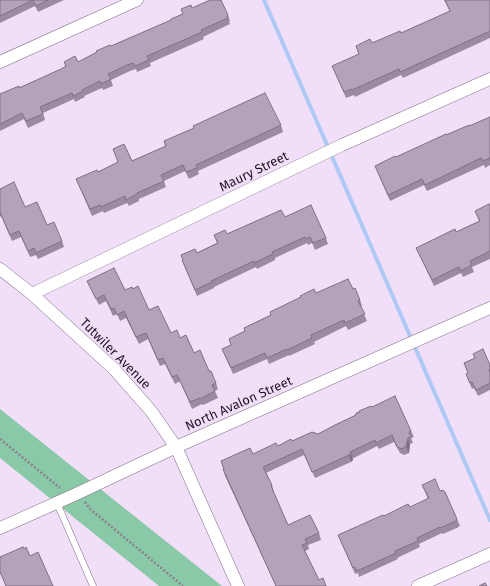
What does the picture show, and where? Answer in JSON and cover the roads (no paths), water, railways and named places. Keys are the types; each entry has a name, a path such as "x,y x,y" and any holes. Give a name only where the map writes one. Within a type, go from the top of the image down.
{"street":[{"path":"0,62 137,0"},
{"name":"Maury Street","path":"32,294 324,153 490,80"},
{"name":"Tutwiler Avenue","path":"0,269 32,294 114,369 151,411 176,447 238,586"},
{"name":"North Avalon Street","path":"0,528 176,447 490,308"},
{"path":"418,586 490,554"}],"lane":[{"path":"57,503 93,586"}],"waterway":[{"path":"264,0 490,520"}]}
